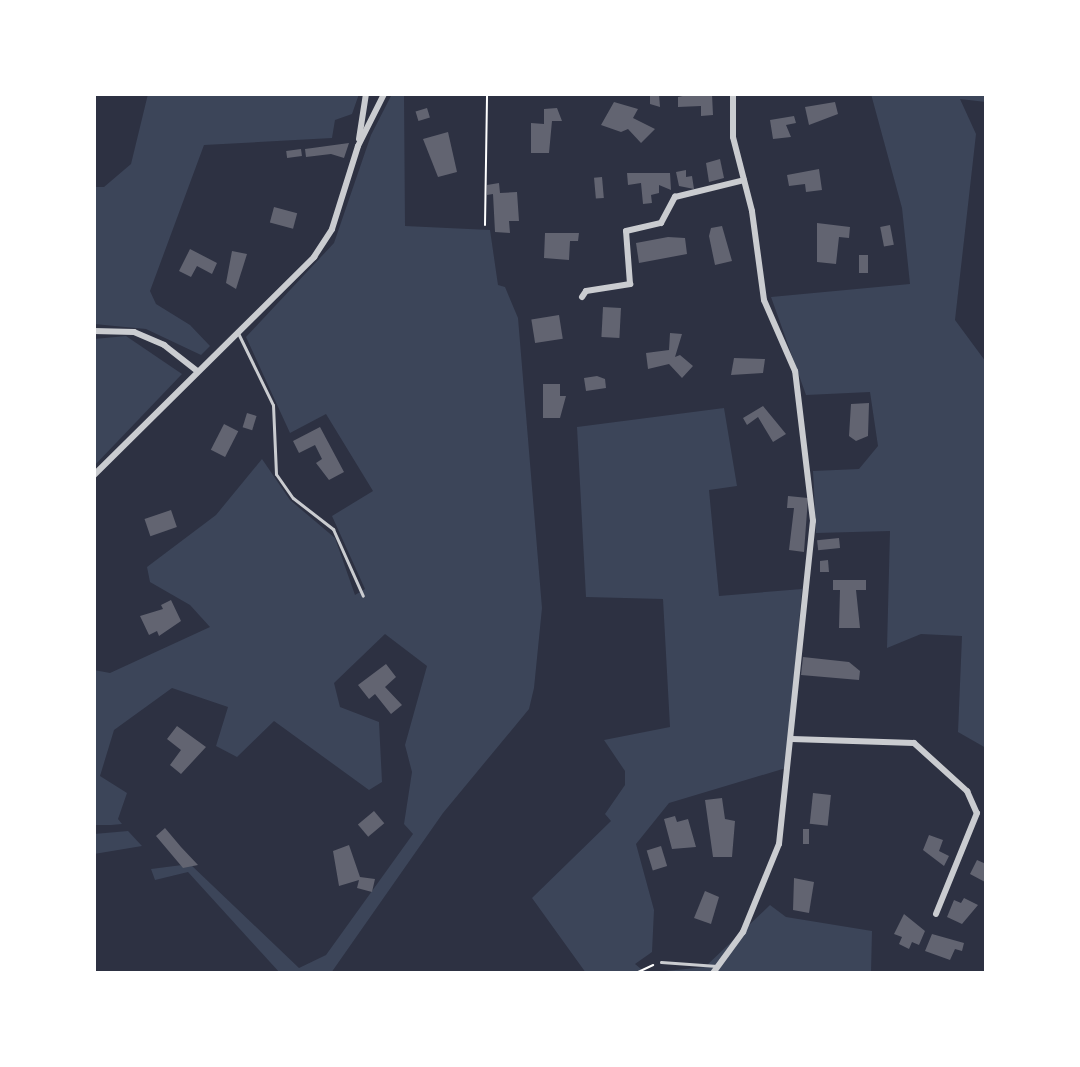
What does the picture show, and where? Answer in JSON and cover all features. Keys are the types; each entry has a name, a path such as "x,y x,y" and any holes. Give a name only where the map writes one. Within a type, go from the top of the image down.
{"street":[{"path":"358,146 366,94"},
{"path":"94,475 305,268 325,242 358,146 384,94"},
{"path":"715,970 743,932 773,866 792,739 813,497 795,371 764,300 744,180 733,137 733,94"},
{"path":"582,297 586,291 630,284 626,231 661,223 670,203 685,193 744,180"},
{"path":"94,331 134,332 164,345 197,371"},
{"path":"792,739 914,743 967,791 977,813 936,914"}],"lane":[{"path":"238,333 273,405 276,474 293,498 333,529 363,596"},
{"path":"661,962 715,970"}],"path":[{"path":"485,225 487,94"},
{"path":"636,973 661,962"}],"shaded area":[{"path":"148,94 359,94 352,114 335,120 332,138 204,145 150,291 156,304 190,325 210,346 201,355 146,329 94,324 94,187 104,187 131,164"},
{"path":"392,94 404,94 405,226 490,230 498,285 505,287 518,318 542,608 534,688 529,709 443,813 331,973 280,973 188,872 155,880 151,869 190,864 299,968 326,955 413,834 404,824 412,772 405,745 427,666 385,634 334,683 340,707 379,722 382,782 369,790 274,721 237,757 216,746 228,707 172,688 114,730 100,776 127,793 118,819 122,824 111,825 94,825 94,670 110,673 210,627 190,605 150,582 147,567 216,515 262,459 290,500 335,538 355,595 365,589 332,516 373,491 326,414 290,433 246,337 334,243 371,135"},
{"path":"871,94 986,94 986,102 960,99 976,134 955,320 986,362 986,748 958,732 962,636 921,634 887,648 890,531 816,533 813,471 859,469 878,446 870,392 806,395 771,297 910,284 902,208"},
{"path":"126,336 182,374 94,466 94,339"},
{"path":"724,408 737,486 709,490 719,596 802,589 786,768 669,803 636,844 654,910 652,952 635,964 646,973 586,973 532,898 611,821 605,814 625,785 625,771 604,740 670,727 663,599 586,597 577,427"},
{"path":"128,831 142,846 94,854 94,834"},
{"path":"770,905 786,917 872,931 871,973 646,973 705,967"}],"building":[{"path":"650,94 659,94 660,107 650,104"},
{"path":"712,94 713,115 701,116 701,106 678,107 678,97"},
{"path":"614,102 638,109 633,118 655,129 641,143 628,129 621,132 601,125"},
{"path":"835,102 838,114 809,125 805,107"},
{"path":"427,108 430,118 418,121 416,112"},
{"path":"557,108 562,121 552,121 549,153 531,153 531,123 544,124 544,109"},
{"path":"794,116 796,123 786,125 791,137 773,139 770,120"},
{"path":"448,132 457,172 438,177 423,139"},
{"path":"349,143 344,158 331,154 306,157 305,149"},
{"path":"301,149 302,156 287,158 286,151"},
{"path":"720,159 724,178 709,182 706,163"},
{"path":"819,169 822,190 806,192 805,184 789,186 787,175"},
{"path":"686,170 686,177 692,176 694,189 679,186 676,172"},
{"path":"627,173 670,173 671,190 659,185 659,193 651,195 652,203 643,204 641,183 628,185"},
{"path":"602,177 604,198 596,199 594,178"},
{"path":"499,183 500,193 517,192 519,221 509,221 510,233 495,232 493,194 487,195 487,185"},
{"path":"274,207 297,213 293,229 270,222"},
{"path":"817,223 850,227 849,238 839,237 836,264 817,262"},
{"path":"890,225 894,245 884,247 880,227"},
{"path":"722,226 732,261 715,265 709,236 711,228"},
{"path":"545,233 579,233 578,241 570,241 569,260 544,258"},
{"path":"668,237 685,238 687,254 639,263 636,243"},
{"path":"190,249 217,263 212,274 197,266 191,277 179,271"},
{"path":"232,251 247,254 236,289 226,283"},
{"path":"859,255 868,255 868,273 859,273"},
{"path":"603,307 621,308 619,338 601,337"},
{"path":"559,315 563,339 535,343 531,319"},
{"path":"670,333 682,334 675,357 680,355 693,366 682,378 669,364 648,369 646,353 669,350"},
{"path":"734,358 765,359 763,373 731,375"},
{"path":"597,376 605,379 606,388 586,391 584,378"},
{"path":"543,384 560,384 560,396 566,396 560,418 543,418"},
{"path":"869,403 868,436 856,441 849,436 851,404"},
{"path":"763,406 786,434 773,442 758,417 747,425 743,418"},
{"path":"247,413 257,416 252,430 243,427"},
{"path":"224,424 238,431 225,457 211,450"},
{"path":"320,427 344,472 329,480 316,463 322,459 315,445 299,453 293,441"},
{"path":"788,496 808,498 804,552 789,550 794,508 787,508"},
{"path":"171,510 177,527 150,536 145,519"},
{"path":"839,538 840,548 818,550 817,540"},
{"path":"828,560 829,572 820,572 820,561"},
{"path":"833,580 866,580 866,590 856,590 860,628 839,628 840,590 833,590"},
{"path":"171,600 181,621 159,636 157,631 149,635 140,616 163,609 161,605"},
{"path":"803,657 849,662 860,671 859,680 801,675"},
{"path":"386,664 396,677 385,687 402,705 391,714 375,694 369,699 358,685"},
{"path":"177,726 206,747 181,774 170,765 181,750 167,739"},
{"path":"813,793 831,795 828,826 810,824"},
{"path":"722,798 725,819 735,821 732,857 713,857 705,800"},
{"path":"374,811 384,823 368,837 358,824"},
{"path":"675,816 677,822 688,819 696,847 672,849 664,819"},
{"path":"165,828 198,865 183,868 156,836"},
{"path":"803,829 809,829 809,844 803,844"},
{"path":"929,835 943,840 939,851 949,856 944,866 923,850"},
{"path":"349,845 360,877 375,879 372,892 357,888 359,880 339,886 333,851"},
{"path":"661,846 667,866 653,870 647,850"},
{"path":"977,860 986,864 985,882 970,874"},
{"path":"794,878 814,882 809,913 793,910"},
{"path":"705,891 719,897 711,924 694,918"},
{"path":"964,898 978,905 962,924 947,917 954,900 961,903"},
{"path":"904,914 925,931 919,945 912,942 909,949 899,944 902,937 894,934"},
{"path":"932,934 964,943 962,951 955,949 950,960 925,951"}]}
